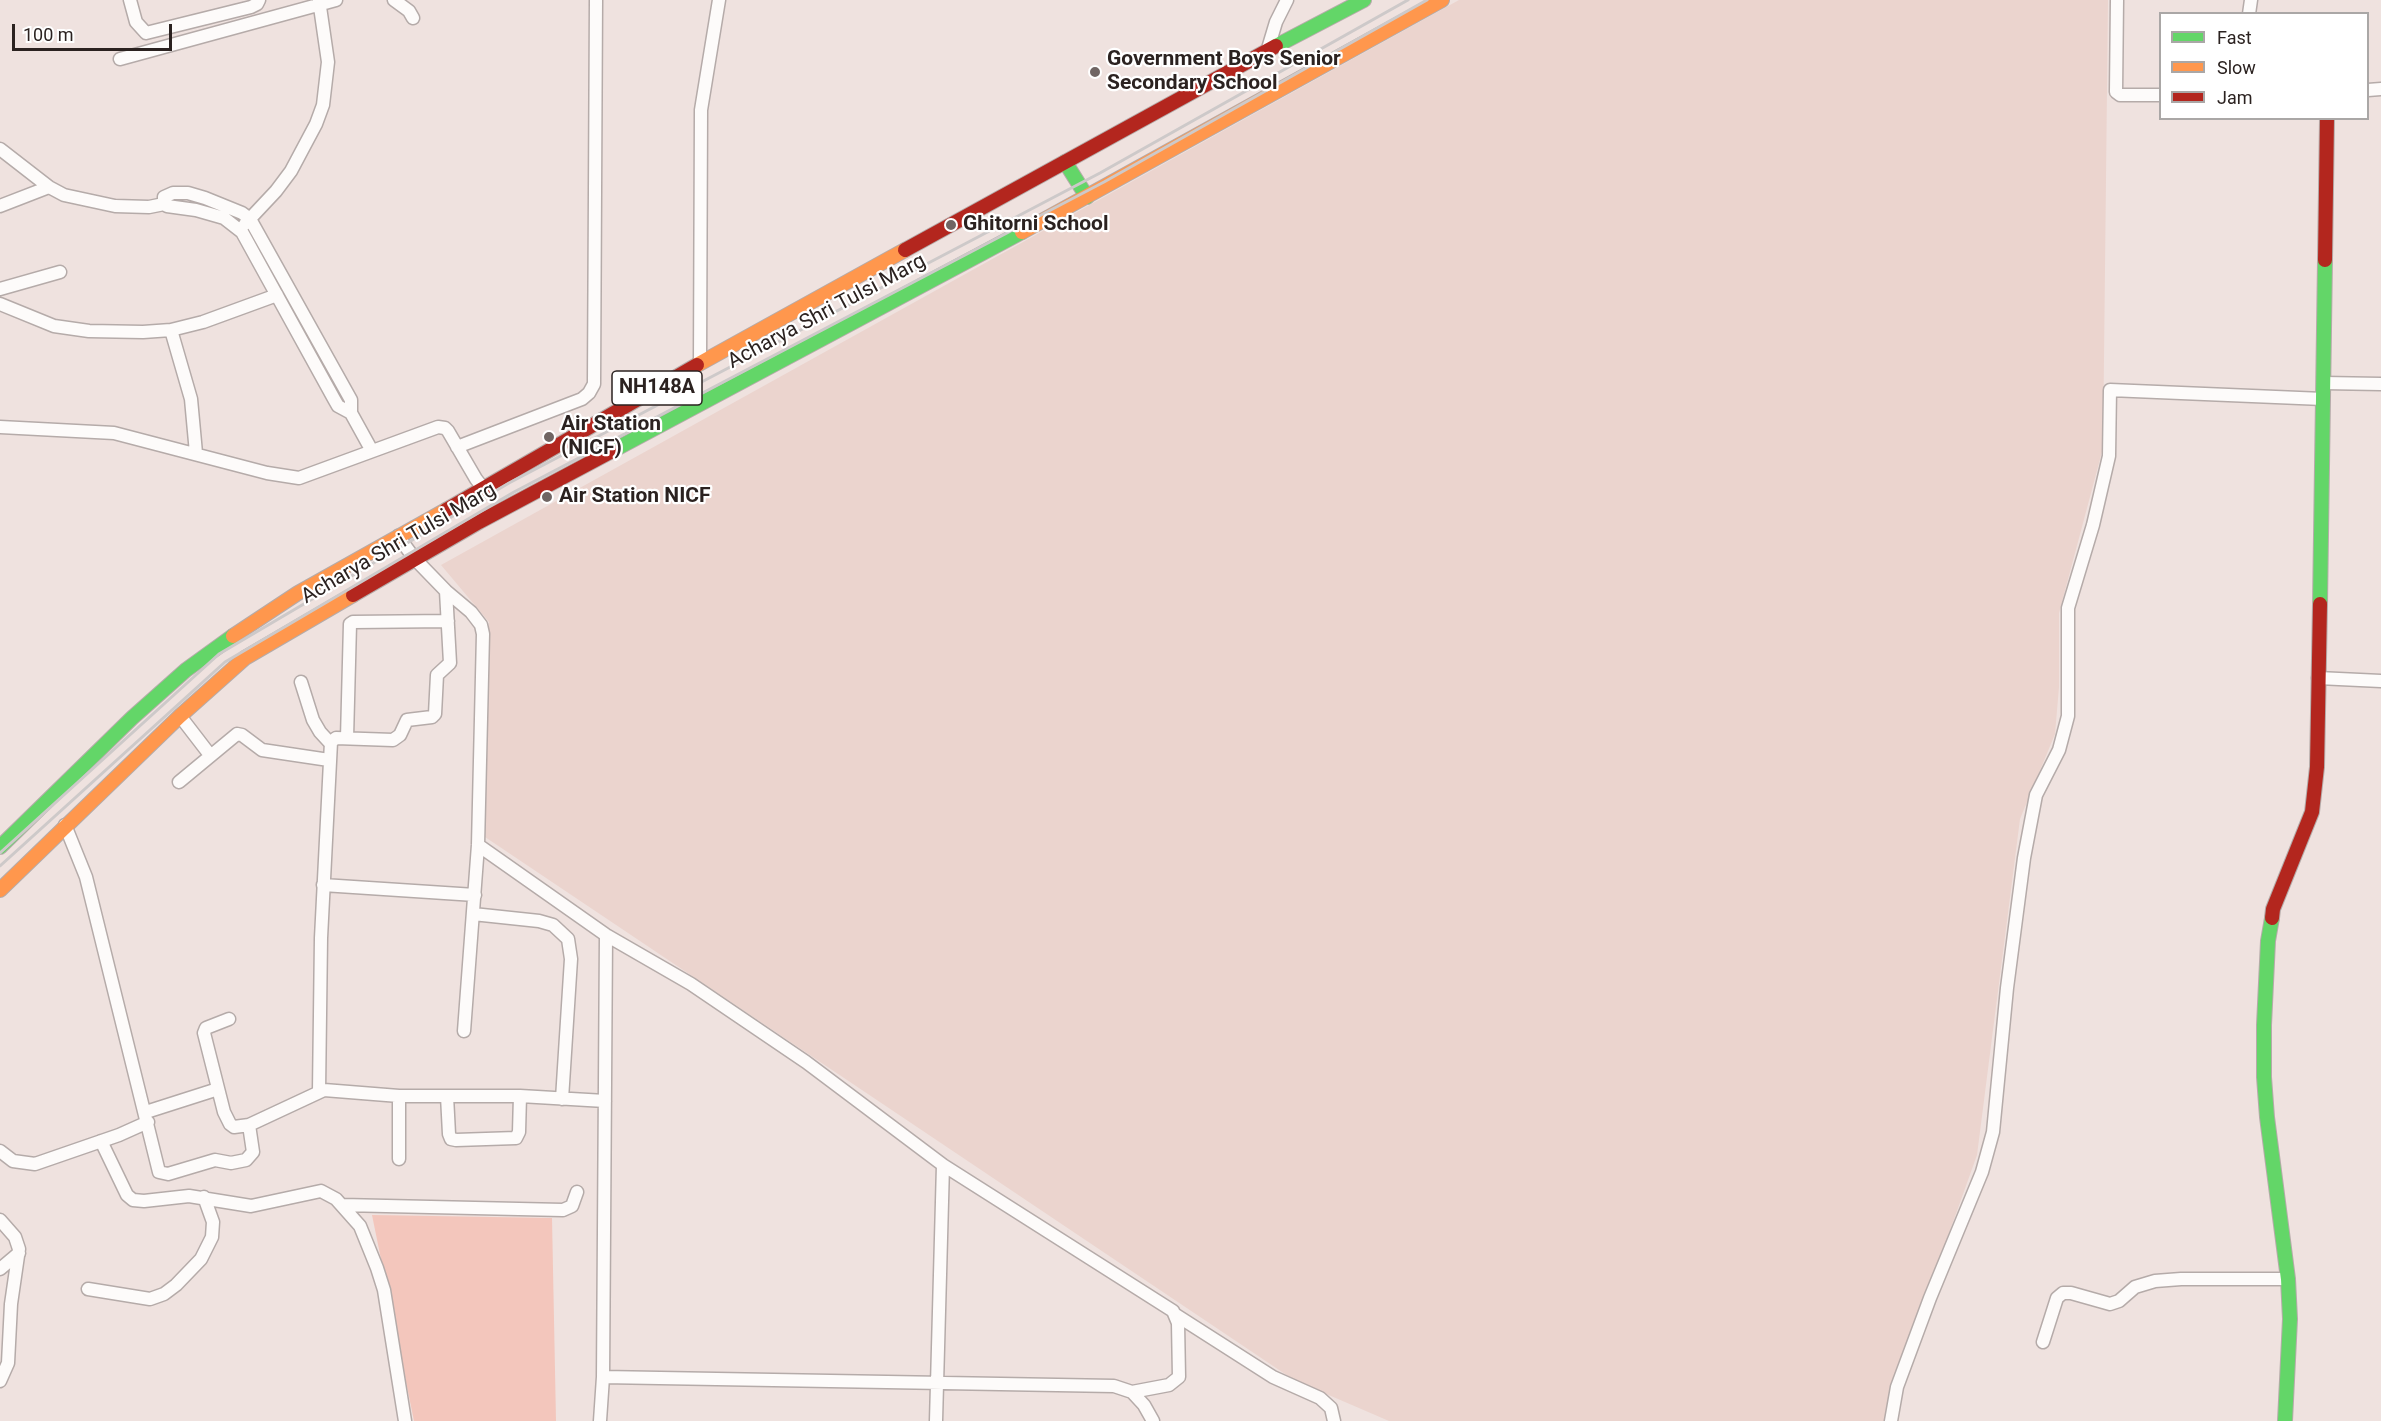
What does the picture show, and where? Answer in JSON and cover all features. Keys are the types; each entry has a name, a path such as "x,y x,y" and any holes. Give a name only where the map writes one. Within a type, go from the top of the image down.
{"main road":[{"name":"Acharya Shri Tulsi Marg","path":"0,847 132,718 186,670 268,612 700,363 1221,75 1267,53 1364,0"},
{"name":"Acharya Shri Tulsi Marg","path":"0,890 180,716 245,658 414,558 1087,197 1442,0"},
{"path":"2285,1421 2289,1319 2288,1279 2267,1117 2264,1025 2268,941 2273,909 2312,812 2315,791 2327,120"},
{"path":"1065,162 1087,197"}],"street":[{"path":"130,0 140,29 149,33 251,6 257,4 259,0"},
{"path":"120,59 319,2 336,0"},
{"path":"394,0 409,11 413,18"},
{"path":"457,447 582,399 594,384 596,0"},
{"path":"700,363 701,110 718,0"},
{"path":"1267,53 1276,22 1287,0"},
{"path":"2117,0 2116,92 2120,95 2159,95"},
{"path":"239,230 291,171 323,105 328,62 319,2"},
{"path":"0,149 49,187 72,197 115,206 149,207 164,204 173,208 196,210 224,218 248,241 338,406 351,413"},
{"path":"0,206 49,187"},
{"path":"164,204 163,199 167,195 188,193 224,204 250,219 351,400 351,413 372,451"},
{"path":"0,289 60,272"},
{"path":"0,304 54,326 71,329 144,332 171,330 203,322 277,295"},
{"path":"171,330 191,399 196,453"},
{"path":"2324,382 2381,384"},
{"path":"1891,1421 1896,1387 1982,1172 1993,1132 2007,988 2024,858 2036,795 2059,750 2068,716 2068,608 2093,525 2109,456 2110,390 2323,399"},
{"path":"0,427 114,433 267,473 300,478 438,427 448,431 483,488"},
{"path":"398,536 414,558 477,619 483,634 478,845 464,1030"},
{"path":"319,1091 323,885 331,744 336,738 393,740 400,735 407,720 434,716 437,675 450,663 446,591"},
{"path":"347,738 350,624 353,622 448,621"},
{"path":"2318,678 2381,681"},
{"path":"301,682 313,720 331,744"},
{"path":"180,716 210,755"},
{"path":"179,782 237,734 243,735 262,750 329,760"},
{"path":"65,825 86,877 158,1169 165,1174 212,1161 231,1163 246,1160 253,1152 249,1125"},
{"path":"478,845 606,935 691,984 760,1030 943,1165 1169,1308 1176,1315 1273,1377 1320,1398 1331,1408 1334,1421"},
{"path":"323,885 475,895"},
{"path":"473,914 538,921 553,925 568,939 571,959 562,1099"},
{"path":"600,1421 603,1377 606,935"},
{"path":"229,1019 206,1028 204,1033 218,1089 230,1124 234,1127 249,1125 319,1091 399,1096 520,1096 605,1101"},
{"path":"0,1150 13,1161 35,1164 101,1141 147,1117 218,1089"},
{"path":"399,1096 399,1159"},
{"path":"447,1096 449,1134 452,1139 456,1140 516,1138 519,1132 520,1096"},
{"path":"101,1141 130,1198 144,1201 189,1196 251,1206 321,1191 331,1195 342,1205 366,1236 384,1290 405,1421"},
{"path":"936,1421 943,1165"},
{"path":"342,1205 563,1210 572,1206 577,1192"},
{"path":"88,1289 150,1299 158,1297 176,1285 201,1259 212,1236 211,1215 204,1197"},
{"path":"0,1220 15,1237 19,1253 10,1304 8,1363 0,1381"},
{"path":"0,1269 19,1253"},
{"path":"2043,1342 2057,1298 2063,1293 2071,1293 2110,1304 2135,1287 2155,1281 2288,1279"},
{"path":"603,1377 1114,1386 1132,1392 1169,1385 1179,1377 1176,1315"},
{"path":"1132,1392 1153,1421"}],"shaded area":[{"path":"1459,0 2108,0 2103,448 2059,613 2059,687 2055,734 2020,819 1977,1155 1890,1398 1887,1421 1389,1421 1294,1380 485,837 489,622 441,565"},
{"path":"372,1215 552,1218 556,1421 414,1421"}],"railway":[{"path":"0,853 219,654 509,483 1100,173 1408,0"},
{"path":"0,866 225,662 514,492 1104,182 1427,0"}],"traffic: fast":[{"path":"1276,46 1364,0"},
{"path":"1065,162 1087,197"},
{"path":"612,451 1022,232"},
{"path":"2320,604 2325,260"},
{"path":"0,847 132,718 186,670 233,636"},
{"path":"2272,918 2268,941 2264,1077 2288,1279 2290,1319 2285,1421"}],"traffic: slow":[{"path":"1022,232 1442,0"},
{"path":"697,365 905,250"},
{"path":"233,636 298,593 446,510"},
{"path":"0,890 180,716 245,658 353,595"}],"traffic: jam":[{"path":"905,250 1276,46"},
{"path":"2325,260 2327,120"},
{"path":"446,510 697,365"},
{"path":"353,595 479,522 612,451"},
{"path":"2272,918 2273,909 2312,812 2317,767 2320,604"}],"place":[{"name":"Government Boys Senior Secondary School","path":"1095,72"},
{"name":"Ghitorni School","path":"951,225"},
{"name":"Air Station (NICF)","path":"549,437"},
{"name":"Air Station NICF","path":"547,497"}]}
